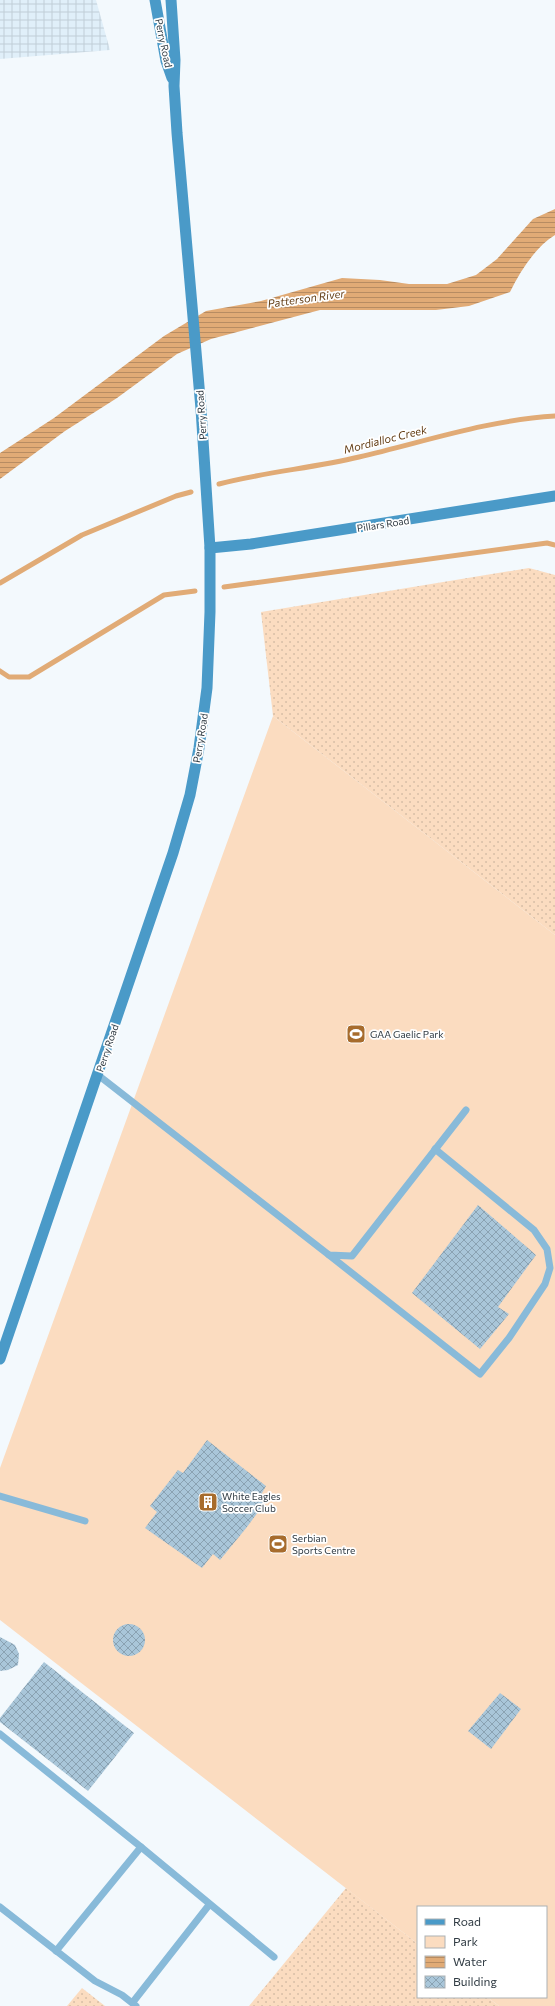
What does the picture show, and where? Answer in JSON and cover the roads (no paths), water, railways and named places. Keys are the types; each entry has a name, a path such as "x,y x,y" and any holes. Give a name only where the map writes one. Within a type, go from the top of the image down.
{"main road":[{"name":"Perry Road","path":"155,0 166,61 174,86"},
{"name":"Perry Road","path":"0,1359 173,853 190,796 199,748 207,688 210,612 210,548 201,409 174,86 175,60 171,0"},
{"name":"Pillars Road","path":"210,548 251,544 555,496"}],"lane":[{"path":"98,1076 480,1374 509,1338 545,1284 550,1268 547,1249 534,1230 435,1148"},
{"path":"329,1255 352,1256 466,1110"},
{"path":"0,1496 85,1521"},
{"path":"0,1734 141,1847 209,1905 274,1957"},
{"path":"56,1951 141,1847"},
{"path":"0,1907 95,1981 134,2004 209,1905"}],"water":[{"name":"Patterson River","path":"555,209 555,235 541,246 523,268 510,292 469,306 436,310 320,310 211,339 177,354 117,398 65,431 0,479 0,453 54,418 164,336 206,311 261,301 342,278 380,280 409,284 447,284 476,275 497,259 533,219"}],"waterway":[{"name":"Mordialloc Creek","path":"219,484 254,476 342,461 456,432 505,422 555,416"},
{"name":"Mordialloc Creek","path":"0,583 82,535 176,496 191,492"},
{"path":"224,587 547,543 555,545"},
{"path":"0,671 9,677 29,677 164,595 195,591"}],"place":[{"name":"GAA Gaelic Park","path":"356,1034"},
{"name":"White Eagles Soccer Club","path":"208,1502"},
{"name":"Serbian Sports Centre","path":"278,1544"}]}
